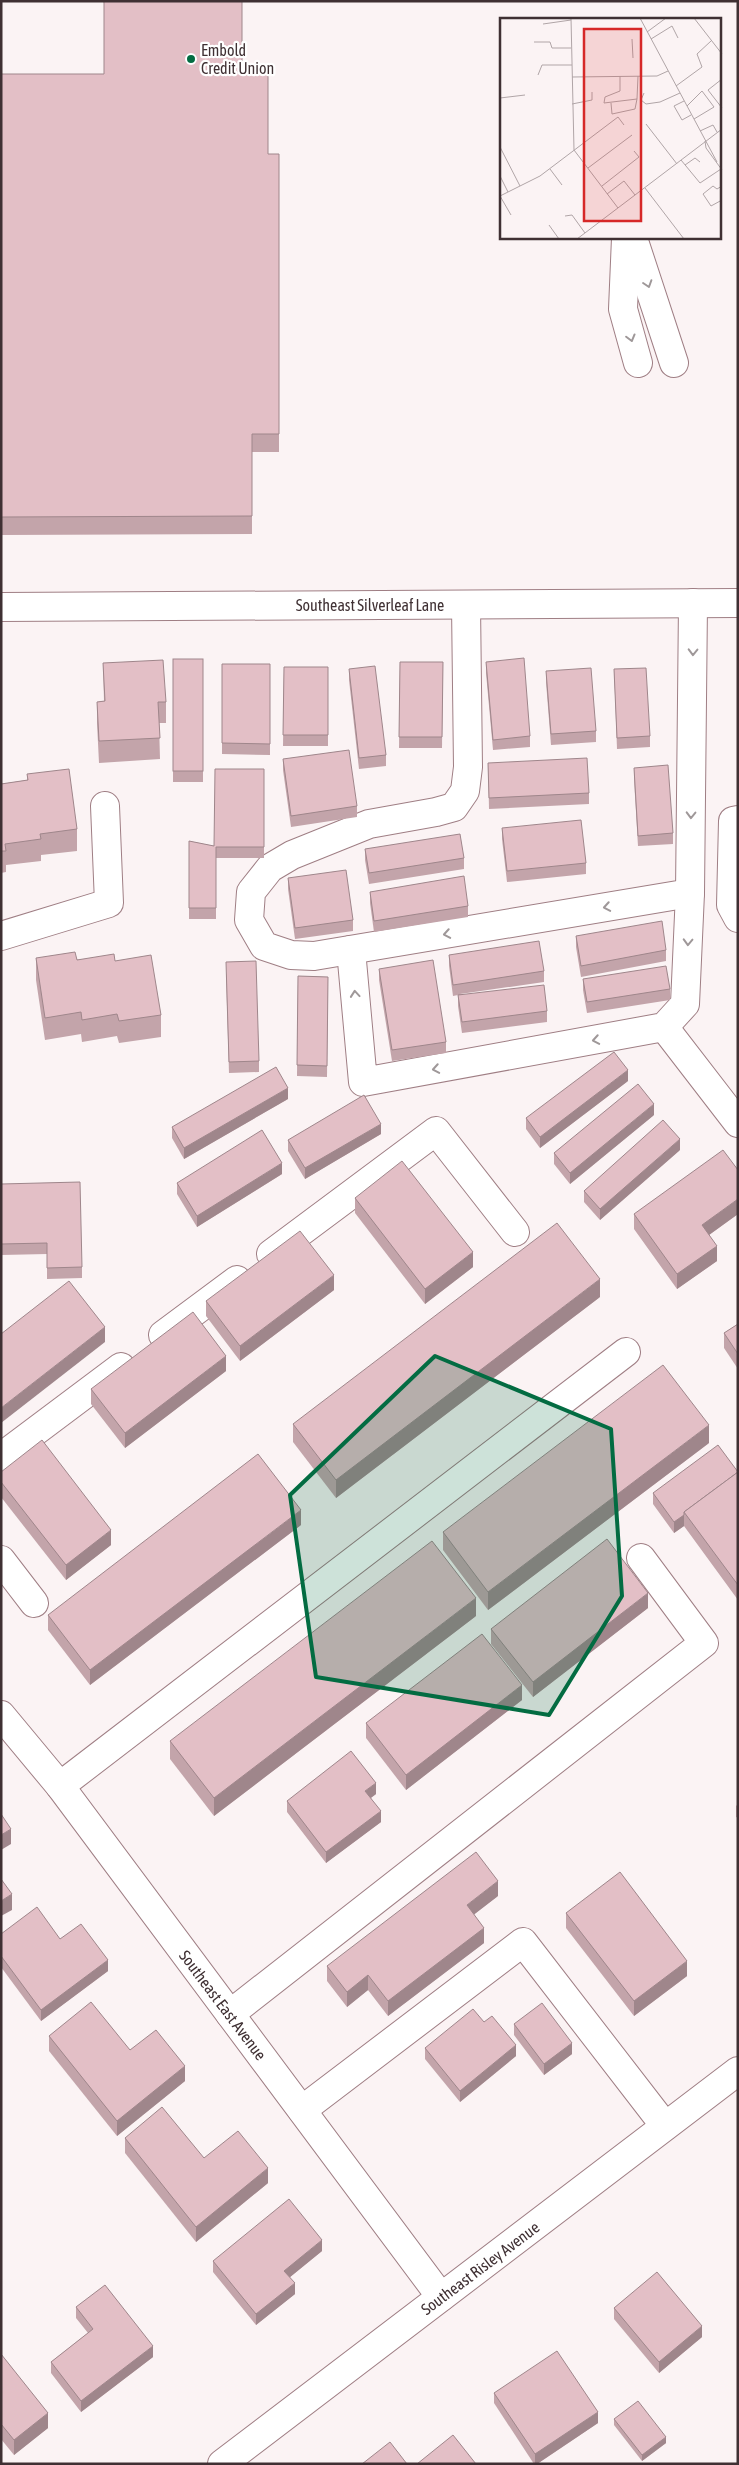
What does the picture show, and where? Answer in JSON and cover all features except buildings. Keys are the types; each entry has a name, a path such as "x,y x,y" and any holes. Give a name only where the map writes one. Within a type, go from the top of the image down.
{"street":[{"path":"626,239 623,309 638,363"},
{"path":"633,239 674,363"},
{"path":"352,950 364,1082 664,1027 685,1004 690,893 693,603"},
{"name":"Southeast Silverleaf Lane","path":"1,607 738,603"},
{"path":"466,605 468,767 465,791 454,807 369,824 292,855 270,868 251,892 249,920 264,946 291,955 306,956 352,950 690,893"},
{"path":"1,936 108,903 104,806"},
{"path":"738,820 733,820 731,905 738,918"},
{"path":"664,1027 738,1123"},
{"path":"1,1457 436,1131 515,1232"},
{"path":"60,1786 626,1352"},
{"path":"230,2014 704,1643 641,1558"},
{"path":"1,1560 34,1602"},
{"name":"Southeast East Avenue","path":"1,1715 60,1786 441,2297"},
{"path":"302,2110 523,1942 665,2126"},
{"name":"Southeast Risley Avenue","path":"222,2464 738,2070"}],"highlighted area":[{"path":"435,1356 611,1429 622,1596 549,1715 316,1677 290,1495"}],"place":[{"name":"Embold Credit Union","path":"191,59"}]}
